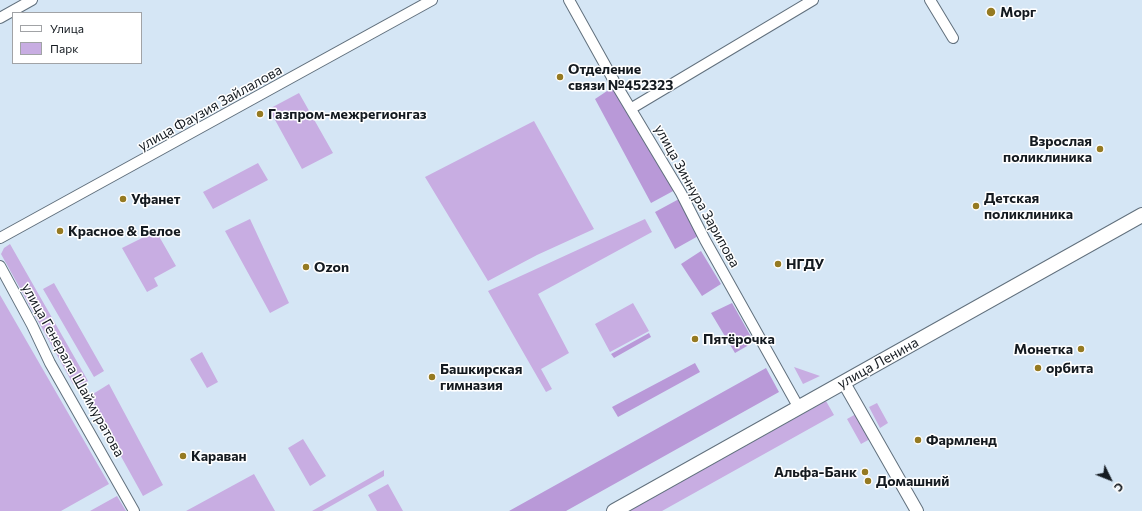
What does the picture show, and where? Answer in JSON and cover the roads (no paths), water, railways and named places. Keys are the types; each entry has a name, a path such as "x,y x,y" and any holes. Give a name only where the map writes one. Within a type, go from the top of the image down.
{"main road":[{"name":"улица Ленина","path":"614,511 1142,215"}],"street":[{"path":"0,18 32,0"},
{"name":"улица Фаузия Зайлалова","path":"0,238 432,0"},
{"name":"улица Зиннура Зарипова","path":"569,0 614,81 632,108 681,193 705,240 799,408"},
{"path":"632,108 813,0"},
{"path":"930,0 953,38"},
{"name":"улица Генерала Шаймуратова","path":"0,266 32,325 50,363 134,511"},
{"path":"844,383 917,511"}],"place":[{"name":"Морг","path":"991,12"},
{"name":"Отделение связи №452323","path":"560,77"},
{"name":"Газпром-межрегионгаз","path":"260,114"},
{"name":"Взрослая поликлиника","path":"1100,149"},
{"name":"Уфанет","path":"123,199"},
{"name":"Детская поликлиника","path":"976,206"},
{"name":"Красное & Белое","path":"60,231"},
{"name":"НГДУ","path":"778,264"},
{"name":"Ozon","path":"306,267"},
{"name":"Пятёрочка","path":"695,339"},
{"name":"Монетка","path":"1081,349"},
{"name":"орбита","path":"1038,368"},
{"name":"Башкирская гимназия","path":"432,377"},
{"name":"Фармленд","path":"918,440"},
{"name":"Караван","path":"183,456"},
{"name":"Альфа-Банк","path":"865,472"},
{"name":"Домашний","path":"868,481"}]}
